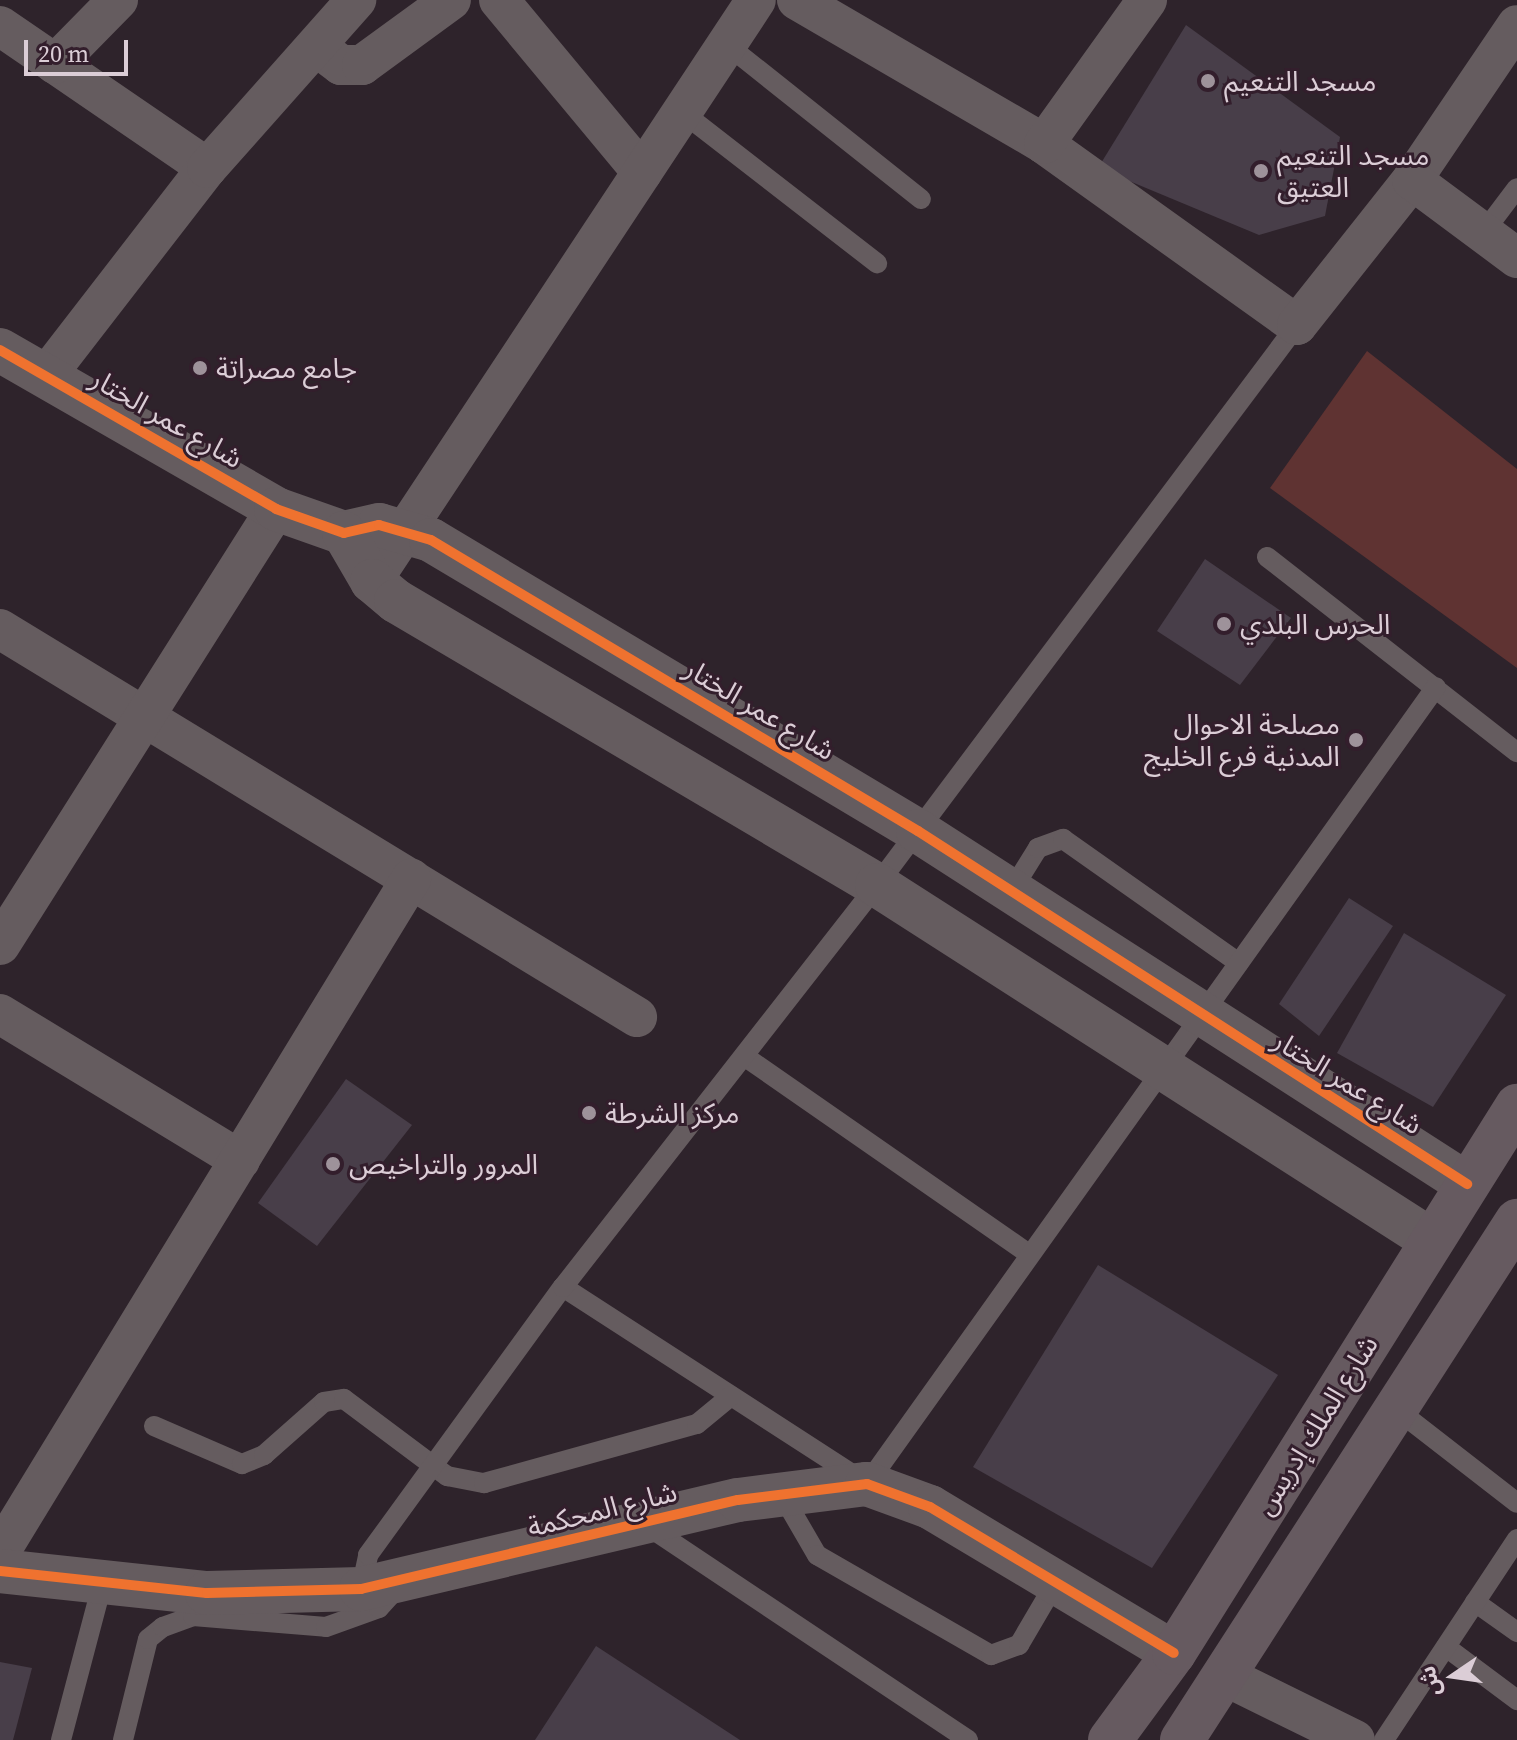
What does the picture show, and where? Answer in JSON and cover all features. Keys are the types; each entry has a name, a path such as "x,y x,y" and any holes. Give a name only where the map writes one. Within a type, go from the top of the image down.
{"highway":[{"name":"شارع الملك إدريس","path":"1110,1740 1174,1653 1517,1106"},
{"name":"شارع الملك إدريس","path":"1182,1740 1517,1221"}],"street":[{"path":"55,64 118,0"},
{"path":"46,376 207,168 356,0"},
{"path":"317,47 341,65 362,65 451,0"},
{"path":"499,0 642,172"},
{"path":"372,581 404,528 756,0"},
{"path":"797,0 1044,144 1297,325 1412,180 1517,25"},
{"path":"1044,144 1147,0"},
{"path":"0,26 207,168"},
{"path":"1412,180 1517,258"},
{"name":"شارع عمر الختار","path":"0,350 276,509 344,533 404,528 918,831 1199,1018 1467,1184"},
{"path":"0,945 276,509"},
{"path":"344,533 372,581 877,885 1166,1066 1431,1240"},
{"path":"0,629 637,1017"},
{"path":"0,1552 411,879"},
{"path":"0,1014 240,1160"},
{"name":"شارع المحكمة","path":"0,1571 102,1585 207,1593 382,1586 781,1493 867,1484 930,1507 1174,1653"},
{"path":"1223,1675 1355,1740"}],"lane":[{"path":"726,44 921,199"},
{"path":"682,112 877,263"},
{"path":"1483,233 1517,188"},
{"path":"123,1740 148,1639 163,1627 193,1616 326,1627 379,1608 382,1586 368,1555 563,1287 877,885 1297,325"},
{"path":"1267,557 1517,752"},
{"path":"563,1287 867,1484 1436,687"},
{"path":"1010,893 1038,848 1063,839 1239,963"},
{"path":"744,1056 1030,1255"},
{"path":"154,1426 242,1464 264,1455 324,1402 344,1399 433,1466 459,1481 496,1480 697,1424 731,1396"},
{"path":"1396,1409 1517,1503"},
{"path":"781,1493 807,1543 828,1563 991,1655 1019,1645 1056,1582"},
{"path":"643,1523 968,1740"},
{"path":"1384,1740 1517,1539"},
{"path":"61,1740 102,1585"},
{"path":"1475,1602 1517,1632"},
{"path":"1446,1647 1517,1700"}],"shaded area":[{"path":"1367,351 1517,469 1517,668 1270,488"}],"building":[{"name":"مسجد التنعيم","path":"1186,25 1340,137 1325,216 1259,235 1098,168"},
{"name":"الحرس البلدي","path":"1205,559 1291,618 1240,685 1157,631"},
{"path":"1349,898 1393,926 1319,1036 1279,1004"},
{"path":"1404,933 1506,995 1433,1107 1337,1053"},
{"name":"المرور والتراخيص","path":"346,1079 412,1125 317,1246 258,1203"},
{"path":"1098,1265 1278,1375 1152,1568 973,1467"},
{"path":"596,1646 740,1740 535,1740"},
{"path":"0,1662 32,1668 13,1740 0,1740"}],"cycle path":[{"path":"0,350 276,509 344,533 379,525 431,540 918,831 1467,1184"},
{"path":"0,1571 207,1593 361,1589 738,1500 867,1484 930,1507 1174,1653"}],"place":[{"name":"مسجد التنعيم","path":"1208,81"},
{"name":"مسجد التنعيم العتيق","path":"1261,171"},
{"name":"جامع مصراتة","path":"200,368"},
{"name":"الحرس البلدي","path":"1224,624"},
{"name":"مصلحة الاحوال المدنية فرع الخليج","path":"1356,740"},
{"name":"مركز الشرطة","path":"589,1113"},
{"name":"المرور والتراخيص","path":"333,1164"}]}
